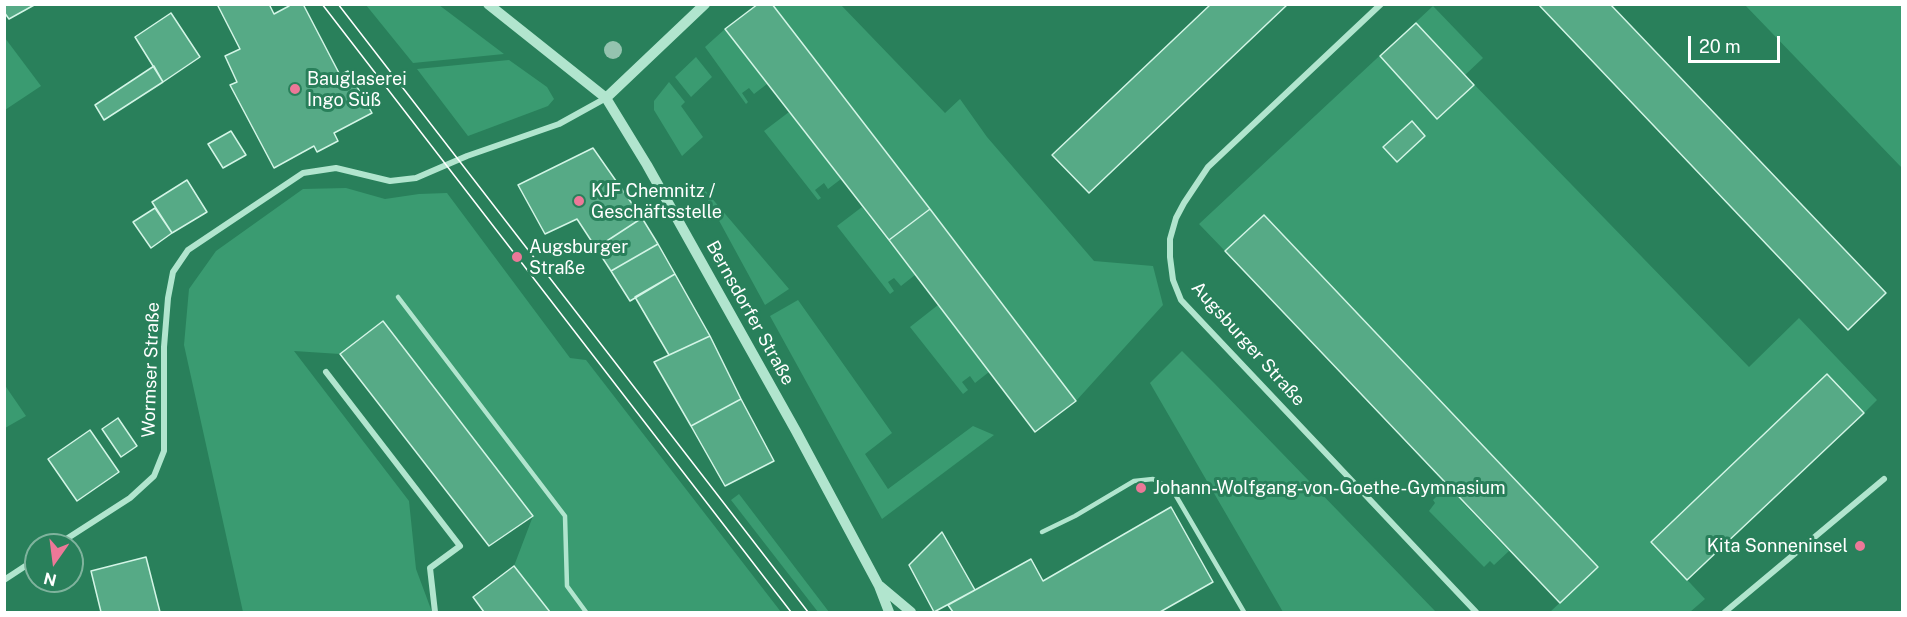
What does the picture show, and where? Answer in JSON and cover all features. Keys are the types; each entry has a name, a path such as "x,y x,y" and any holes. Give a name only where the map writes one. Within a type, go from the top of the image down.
{"street":[{"name":"Bernsdorfer Straße","path":"488,4 606,98 734,318 879,586 889,612"},
{"path":"606,98 705,4"},
{"name":"Augsburger Straße","path":"1381,4 1208,167 1176,218 1170,248 1173,280 1181,300 1476,612"},
{"name":"Wormser Straße","path":"76,533 130,498 154,476 164,451 164,347 168,298 172,272 188,250 303,173 336,168 390,181 416,178 458,160 559,124 606,98"},
{"path":"326,372 460,546 430,568 435,612"},
{"path":"1725,612 1884,479"},
{"path":"4,580 24,567"},
{"name":"Bernsdorfer Straße","path":"879,586 911,612"}],"lane":[{"path":"399,297 565,516 567,586 586,612"},
{"path":"1042,532 1075,516 1134,481 1154,478 1172,489 1244,612"}],"green space":[{"path":"366,5 439,5 504,54 413,63"},
{"path":"772,5 841,5 945,113 960,99 987,137 1094,261 1153,266 1163,305 1076,401"},
{"path":"1745,5 1902,5 1902,168"},
{"path":"1433,6 1483,58 1465,75 1749,367 1799,318 1877,400 1864,413 1827,375 1651,541 1705,599 1690,612 1550,612 1598,567 1264,215 1225,251 1199,224"},
{"path":"725,29 767,84 754,94 749,88 742,93 748,102 746,104 705,47"},
{"path":"5,38 41,86 4,110"},
{"path":"696,57 712,77 691,97 675,77"},
{"path":"509,60 547,87 554,99 548,106 468,136 417,69"},
{"path":"669,82 685,102 681,106 703,137 682,156 654,110 654,101"},
{"path":"789,112 841,179 828,189 824,183 815,190 821,198 818,200 764,131"},
{"path":"698,182 789,289 765,305"},
{"path":"346,188 385,199 447,193 570,358 586,360 781,612 550,612 514,566 533,516 340,354 294,351 409,501 416,569 432,612 243,612 184,345 189,289 216,251 303,189"},
{"path":"862,207 915,275 901,286 894,278 888,282 894,291 890,294 837,226"},
{"path":"798,300 892,433 865,454 888,489 973,426 994,435 882,519 770,316"},
{"path":"938,305 989,372 975,383 970,376 962,382 968,390 963,394 910,327"},
{"path":"1182,351 1436,612 1283,612 1150,383"},
{"path":"4,384 26,416 5,428 4,428"},
{"path":"1447,486 1509,551 1494,565 1490,561 1484,567 1429,511 1435,503 1433,500"},
{"path":"739,494 829,612 818,612 731,500"}],"building":[{"path":"4,4 36,4 9,19 4,12"},
{"name":"Bauglaserei Ingo Süß","path":"217,4 269,4 274,14 289,4 303,4 340,75 348,71 372,113 334,133 338,141 317,152 314,146 274,168 230,85 237,82 225,56 240,49"},
{"path":"758,4 772,4 930,209 889,240 725,29"},
{"path":"1211,4 1288,4 1089,193 1052,155"},
{"path":"1538,4 1610,4 1886,293 1848,330"},
{"path":"171,13 200,57 163,82 135,37"},
{"path":"1416,23 1474,85 1437,119 1380,56"},
{"path":"154,66 163,82 104,120 95,105"},
{"path":"1412,121 1425,136 1397,162 1383,147"},
{"path":"231,131 246,155 223,168 208,144"},
{"name":"KJF Chemnitz / Geschäftsstelle","path":"593,148 642,218 596,248 577,219 545,234 518,185"},
{"path":"187,180 207,212 172,233 152,202"},
{"path":"155,208 172,233 151,248 133,222"},
{"path":"930,209 1076,401 1035,432 889,240"},
{"path":"1264,215 1598,567 1560,603 1225,251"},
{"path":"642,218 658,244 611,271 596,248"},
{"path":"658,244 675,274 630,301 611,271"},
{"path":"675,274 710,336 669,355 635,297"},
{"path":"383,321 533,516 489,546 340,354"},
{"path":"710,336 741,399 691,426 654,362"},
{"path":"1827,374 1864,413 1687,580 1651,542"},
{"path":"741,399 774,461 725,486 691,426"},
{"path":"118,418 137,446 121,457 102,429"},
{"path":"90,430 119,472 77,501 48,459"},
{"path":"1171,507 1213,582 1160,612 953,612 948,605 1031,559 1043,581"},
{"path":"942,532 975,590 934,612 909,565"},
{"path":"146,557 160,612 101,612 91,571"},
{"path":"514,566 550,612 484,612 473,597"}],"tram line":[{"path":"322,4 791,612"},
{"path":"338,4 808,612"}],"place":[{"name":"Bauglaserei Ingo Süß","path":"295,89"},
{"name":"KJF Chemnitz / Geschäftsstelle","path":"579,201"},
{"name":"Augsburger Straße","path":"517,257"},
{"name":"Johann-Wolfgang-von-Goethe-Gymnasium","path":"1141,488"},
{"name":"Kita Sonneninsel","path":"1860,546"}]}
